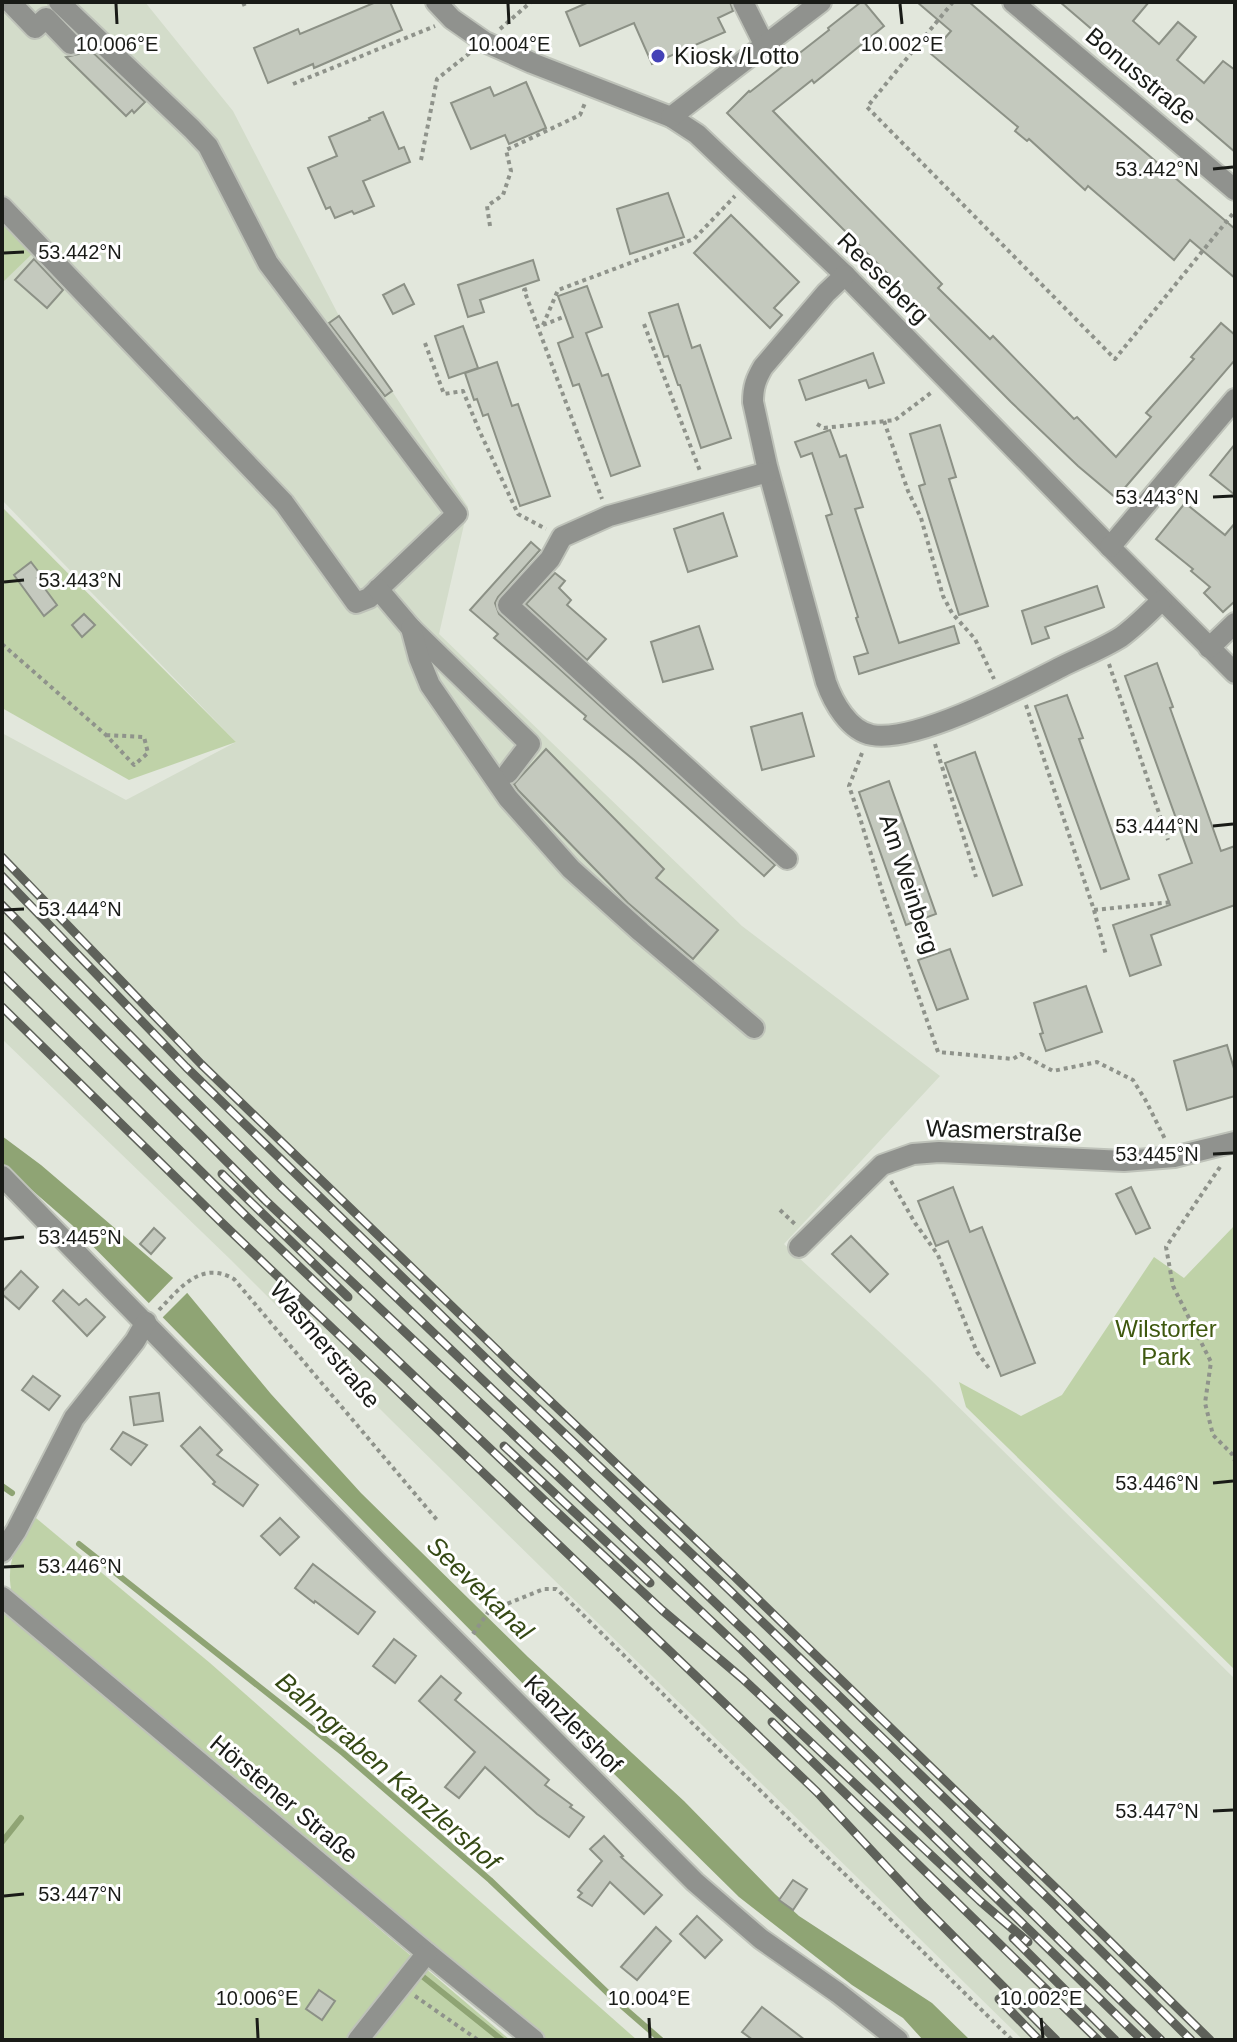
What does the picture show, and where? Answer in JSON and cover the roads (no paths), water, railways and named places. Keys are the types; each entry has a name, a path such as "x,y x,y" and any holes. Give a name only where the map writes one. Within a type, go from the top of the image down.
{"street":[{"path":"10,2 35,28 46,18 71,44"},
{"path":"2,207 284,503 356,603 369,598 457,514 268,263 208,146 59,2"},
{"name":"Reeseberg","path":"436,2 452,19 485,42 671,117 697,134 845,275 1235,673"},
{"path":"743,2 764,44"},
{"path":"671,117 821,2"},
{"name":"Bonusstraße","path":"1013,2 1235,190"},
{"path":"845,275 777,350 755,380 753,402 768,472 832,698 842,713 870,735 893,735 929,727 1104,646 1137,625 1162,600"},
{"path":"1110,547 1235,399"},
{"path":"768,472 609,516 562,537 550,559 508,605 787,859"},
{"path":"378,589 411,628 530,744 508,773"},
{"path":"1209,648 1235,623"},
{"path":"411,628 430,685 508,798 571,869 754,1028"},
{"name":"Wasmerstraße","path":"799,1238 882,1165 913,1154 939,1152 1124,1161 1174,1157 1229,1144"},
{"name":"Kanzlershof","path":"2,1176 150,1318 408,1594 695,1882 761,1939 898,2040"},
{"path":"2,1552 74,1418 150,1318"},
{"name":"Hörstener Straße","path":"2,1597 534,2040"},
{"path":"358,2040 427,1953"}],"waterway":[{"name":"Bahngraben Kanzlershof","path":"2,1486 12,1493"},
{"name":"Bahngraben Kanzlershof","path":"79,1544 343,1753 490,1880 661,2040"},
{"path":"2,1842 21,1818"},
{"path":"417,1972 502,2040"}],"railway":[{"path":"2,857 201,1064 734,1576 1210,2040"},
{"path":"2,876 186,1067 1054,1904 1191,2040"},
{"path":"2,905 280,1186 751,1637 1161,2040"},
{"path":"2,936 265,1200 742,1650 1142,2040"},
{"path":"2,975 246,1216 546,1502 1028,1942"},
{"path":"2,1007 221,1222 817,1792 922,1905 1056,2040"},
{"path":"222,1174 348,1297"},
{"path":"504,1446 650,1583"},
{"path":"772,1722 1098,2040"},
{"path":"1013,1938 1115,2040"},
{"path":"999,1999 1039,2040"}],"place":[{"name":"Kiosk /Lotto","path":"658,56"}],"park label":[{"name":"Wilstorfer Park","path":"1166,1343"}],"water label":[{"name":"Seevekanal","path":"480,1588"}]}
